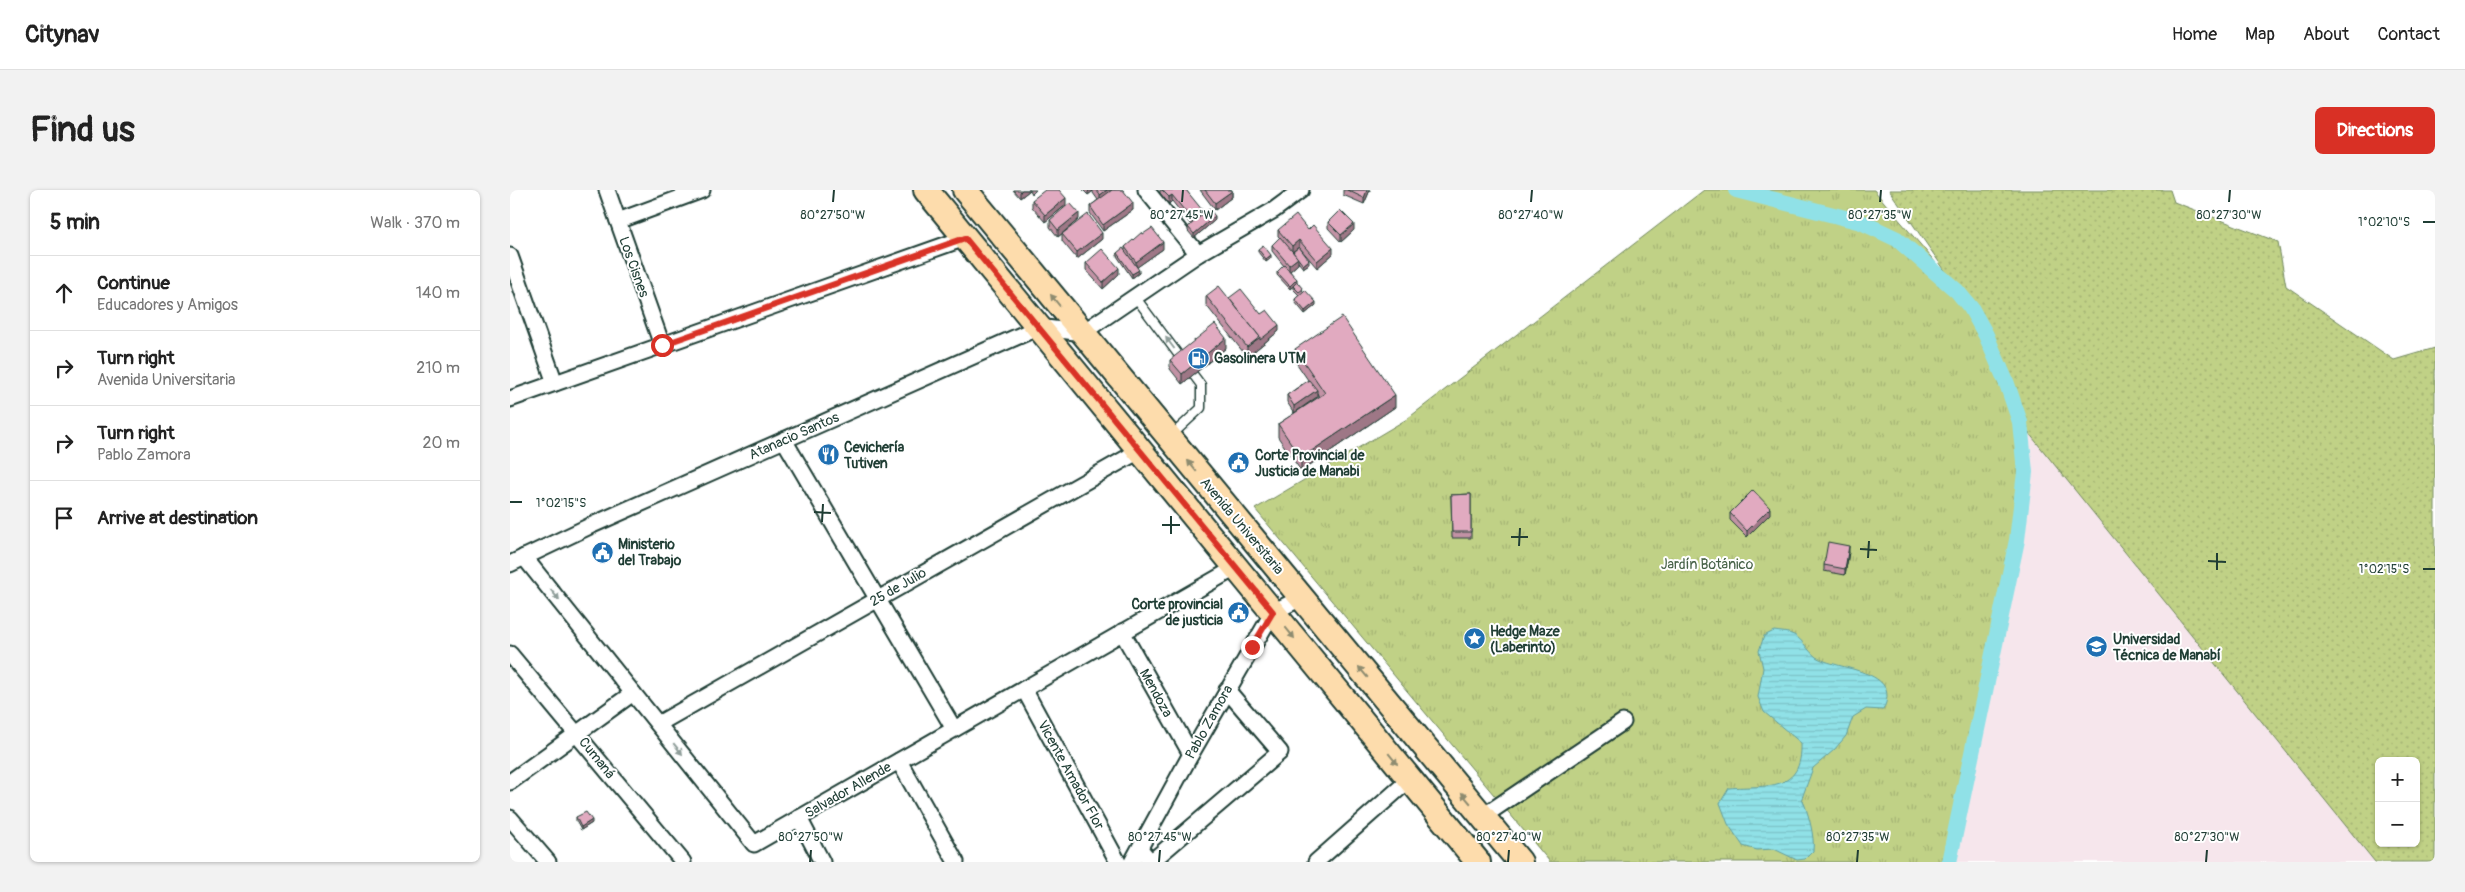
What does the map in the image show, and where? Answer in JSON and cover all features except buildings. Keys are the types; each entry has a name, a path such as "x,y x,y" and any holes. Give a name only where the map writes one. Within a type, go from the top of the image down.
{"main road":[{"path":"926,190 1476,861"},
{"name":"Avenida Universitaria","path":"965,190 1520,862"}],"street":[{"name":"Los Cisnes","path":"607,190 662,345"},
{"path":"618,221 702,190"},
{"path":"1146,190 1198,254"},
{"path":"1039,327 1082,333 1198,254 1274,210 1301,190"},
{"path":"510,399 965,238"},
{"path":"510,256 555,383"},
{"name":"Atanacio Santos","path":"514,559 1039,327"},
{"path":"784,440 954,729"},
{"name":"25 de Julio","path":"658,724 1139,451"},
{"name":"Salvador Allende","path":"514,559 633,693 754,844 1235,568"},
{"path":"1273,612 1301,598"},
{"name":"Pablo Zamora","path":"1136,855 1227,690 1273,612"},
{"name":"Mendoza","path":"1122,632 1191,754"},
{"name":"Cumaná","path":"510,654 683,862"},
{"name":"Vicente Amador Flor","path":"1024,689 1118,862"},
{"path":"1136,855 1151,862 1280,752 1227,690"},
{"path":"510,782 633,693"},
{"path":"1482,817 1623,722"},
{"path":"899,761 956,862"},
{"path":"1316,862 1410,779"},
{"path":"510,818 548,862"},
{"path":"799,818 822,862"}],"lane":[{"path":"1136,298 1201,385 1201,408 1169,438"}],"shaded area":[{"name":"Universidad Técnica de Manabí","path":"2020,422 2375,862 1949,862 2017,540 2024,494 2024,450"}],"green space":[{"name":"Jardín Botánico","path":"1704,190 1874,190 1970,307 1985,332 2011,392 2020,421 2025,450 2026,481 2023,514 2018,547 1988,673 1949,862 1550,862 1255,509 1407,419"},
{"path":"1889,190 2170,190 2174,202 2278,242 2286,286 2394,360 2435,348 2435,862 2375,862 2020,422 2007,384 1986,335 1971,308"}],"water":[{"path":"1774,631 1794,635 1816,657 1865,673 1876,679 1884,686 1887,696 1883,710 1866,709 1853,717 1846,736 1834,750 1813,768 1802,798 1807,810 1813,838 1813,851 1805,859 1797,860 1774,849 1757,850 1743,846 1728,824 1720,803 1729,788 1769,786 1780,783 1796,771 1800,759 1801,743 1764,712 1758,697 1763,668 1759,651 1764,636"}],"waterway":[{"path":"1736,190 1861,222 1897,239 1957,291 1971,308 1986,335 2007,384 2020,422 2025,472 2017,540 1949,862"}],"place":[{"name":"Gasolinera UTM","path":"1198,358"},
{"name":"Cevichería Tutiven","path":"828,455"},
{"name":"Corte Provincial de Justicia de Manabi","path":"1239,463"},
{"name":"Ministerio del Trabajo","path":"602,552"},
{"name":"Corte provincial de justicia","path":"1239,612"},
{"name":"Hedge Maze (Laberinto)","path":"1474,639"},
{"name":"Universidad Técnica de Manabí","path":"2097,647"}],"route":[{"path":"662,345 965,238 1273,612 1252,647"}]}
